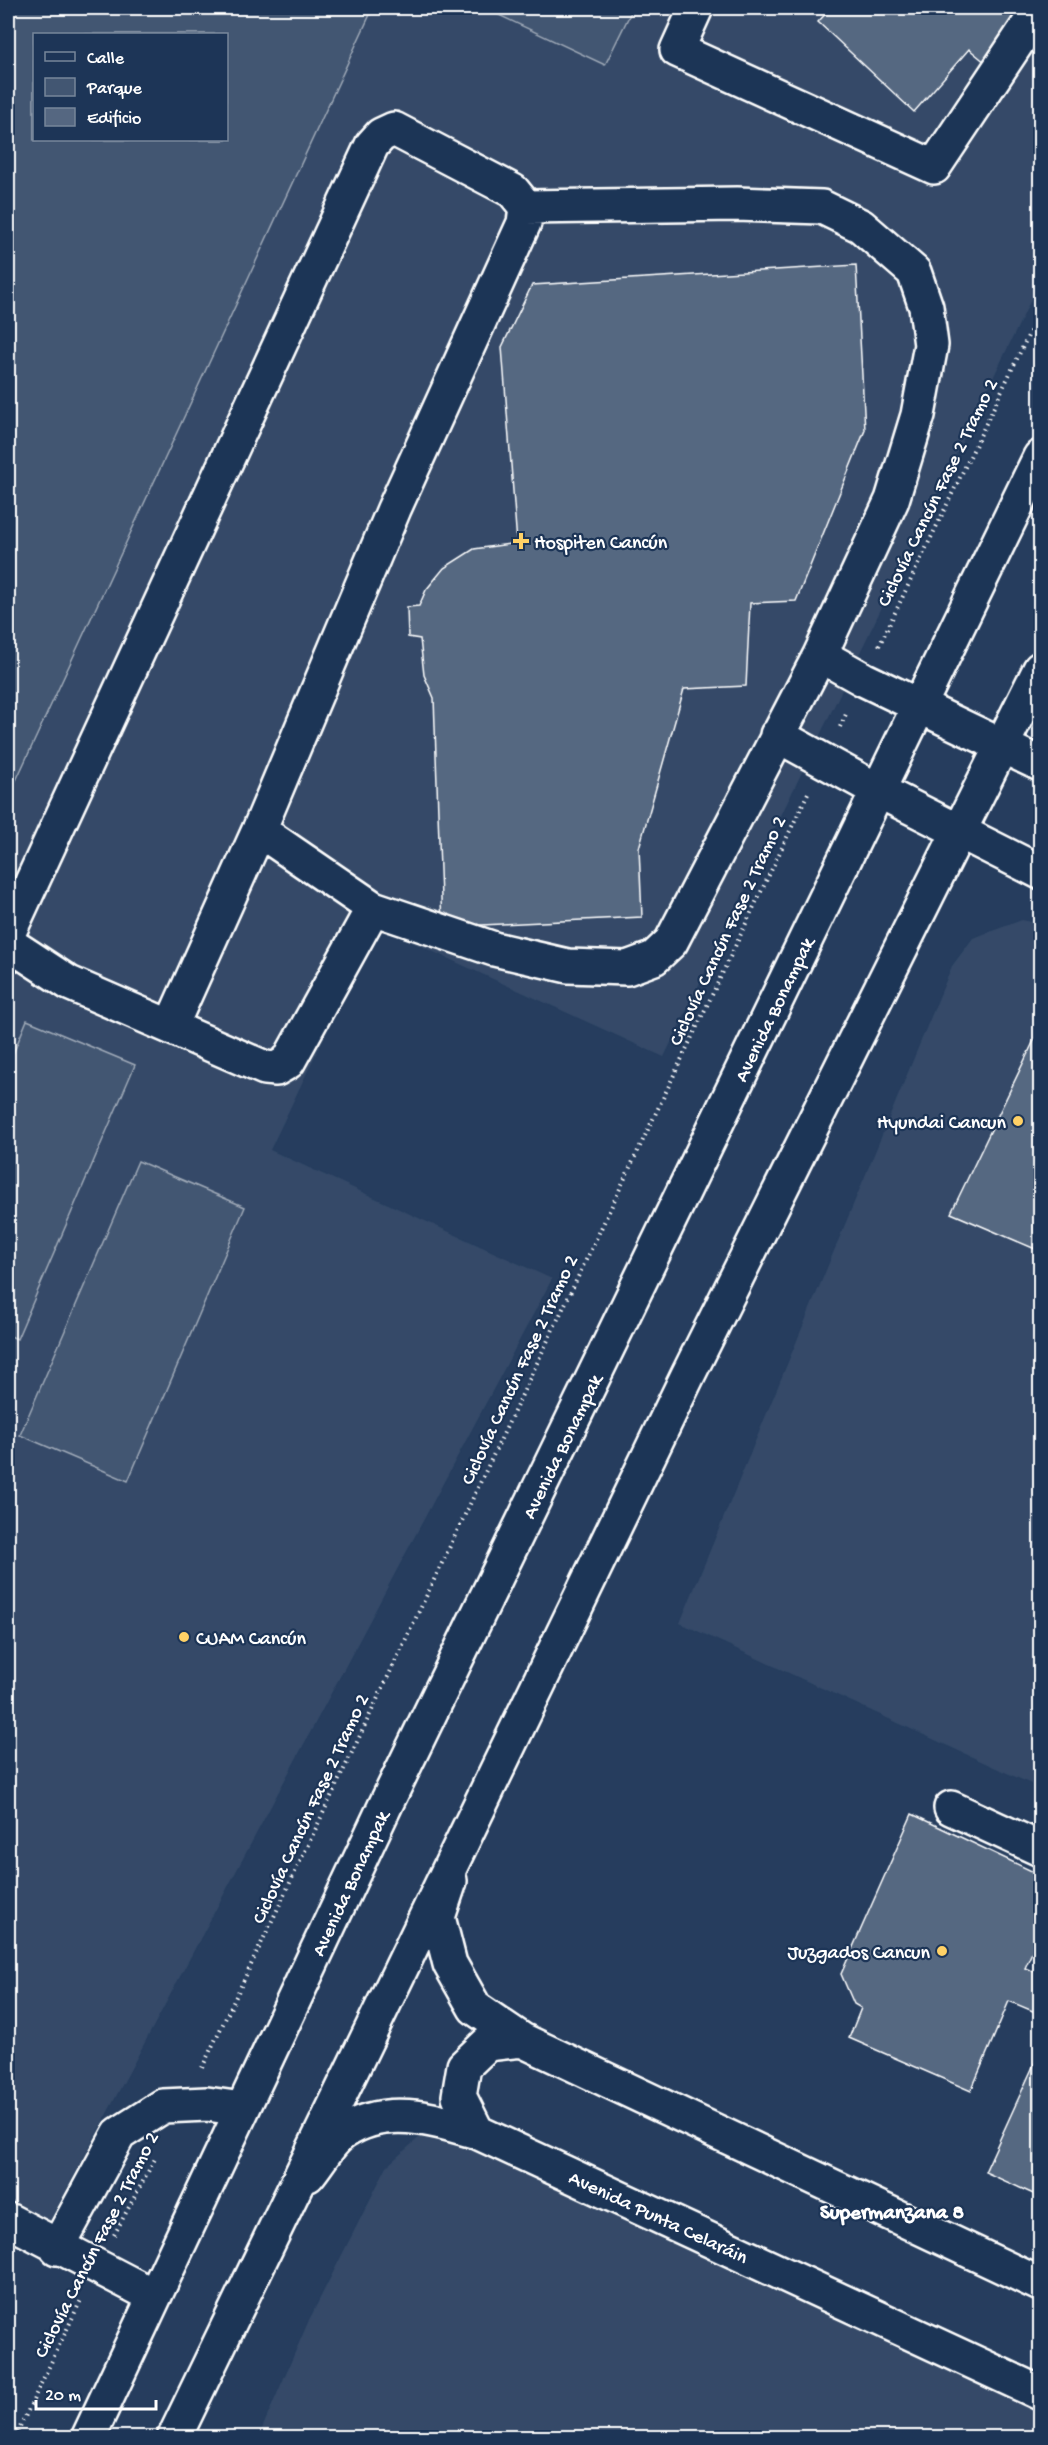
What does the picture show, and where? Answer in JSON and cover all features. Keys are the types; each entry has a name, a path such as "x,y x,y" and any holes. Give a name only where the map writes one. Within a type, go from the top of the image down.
{"main road":[{"path":"696,8 677,50 934,167 1041,8"},
{"path":"8,934 372,146 381,135 394,129 513,191 526,207 524,223 394,509 259,830 171,1026"},
{"path":"259,830 373,908 494,949 568,966 627,968 654,958 671,942 820,655 892,500 918,415 931,345 926,307 914,272 861,226 822,207 737,204 526,207"},
{"name":"Avenida Bonampak","path":"88,2438 386,1804 922,706 1041,457"},
{"path":"820,655 863,679 1041,764"},
{"path":"174,2438 682,1388 1041,669"},
{"path":"777,735 879,791 1041,872"},
{"path":"8,943 69,983 266,1068 276,1069 288,1062 373,908"},
{"path":"951,1808 1041,1849"},
{"path":"462,1844 438,1917 450,1964 475,2008 522,2040 1041,2284"},
{"path":"477,2132 459,2096 464,2066 487,2044 522,2040"},
{"path":"57,2248 119,2134 163,2106 186,2103 242,2109"},
{"name":"Avenida Punta Celaráin","path":"292,2195 342,2132 377,2118 421,2116 477,2132 1041,2393"},
{"path":"8,2220 57,2248 154,2296"}],"path":[{"name":"Ciclovía Cancún Fase 2 Tramo 2","path":"186,2103 824,760 1041,311"},
{"name":"Ciclovía Cancún Fase 2 Tramo 2","path":"15,2438 96,2268 158,2154"}],"shaded area":[{"name":"Hospiten Cancún","path":"373,8 484,8 605,65 633,8 1040,8 1040,281 664,1057 377,926 270,1150 552,1279 32,2254 8,2242 8,801"},
{"path":"1022,920 1040,924 1040,1788 680,1623 952,966 973,938"},
{"path":"423,2134 468,2138 1040,2414 1040,2438 258,2438 309,2320 387,2166"}],"green space":[{"path":"8,8 373,8 8,798"},
{"path":"484,8 633,8 605,65"},
{"path":"27,1020 135,1065 17,1339 8,1335 8,1066"},
{"path":"138,1161 245,1207 128,1481 20,1435"}],"building":[{"path":"831,8 1030,8 986,63 969,49 914,112 818,22"},
{"path":"856,265 865,430 796,601 750,603 746,686 684,689 639,848 642,917 442,927 434,698 424,675 420,639 408,637 407,607 419,606 426,590 444,568 474,549 517,543 502,347 532,285"},
{"name":"Hyundai Cancun","path":"1040,1028 1040,1251 951,1213"},
{"name":"Juzgados Cancun","path":"912,1814 1040,1875 1040,1934 1025,1968 1040,1974 1040,2014 1009,2001 971,2091 849,2038 861,2008 854,2004 841,1974"},
{"path":"1040,2051 1040,2197 985,2172"}],"place":[{"name":"Hospiten Cancún","path":"521,541"},
{"name":"Hyundai Cancun","path":"1018,1121"},
{"name":"CUAM Cancún","path":"184,1637"},
{"name":"Juzgados Cancun","path":"942,1951"}],"district":[{"name":"Supermanzana 8","path":"892,2211"}]}
